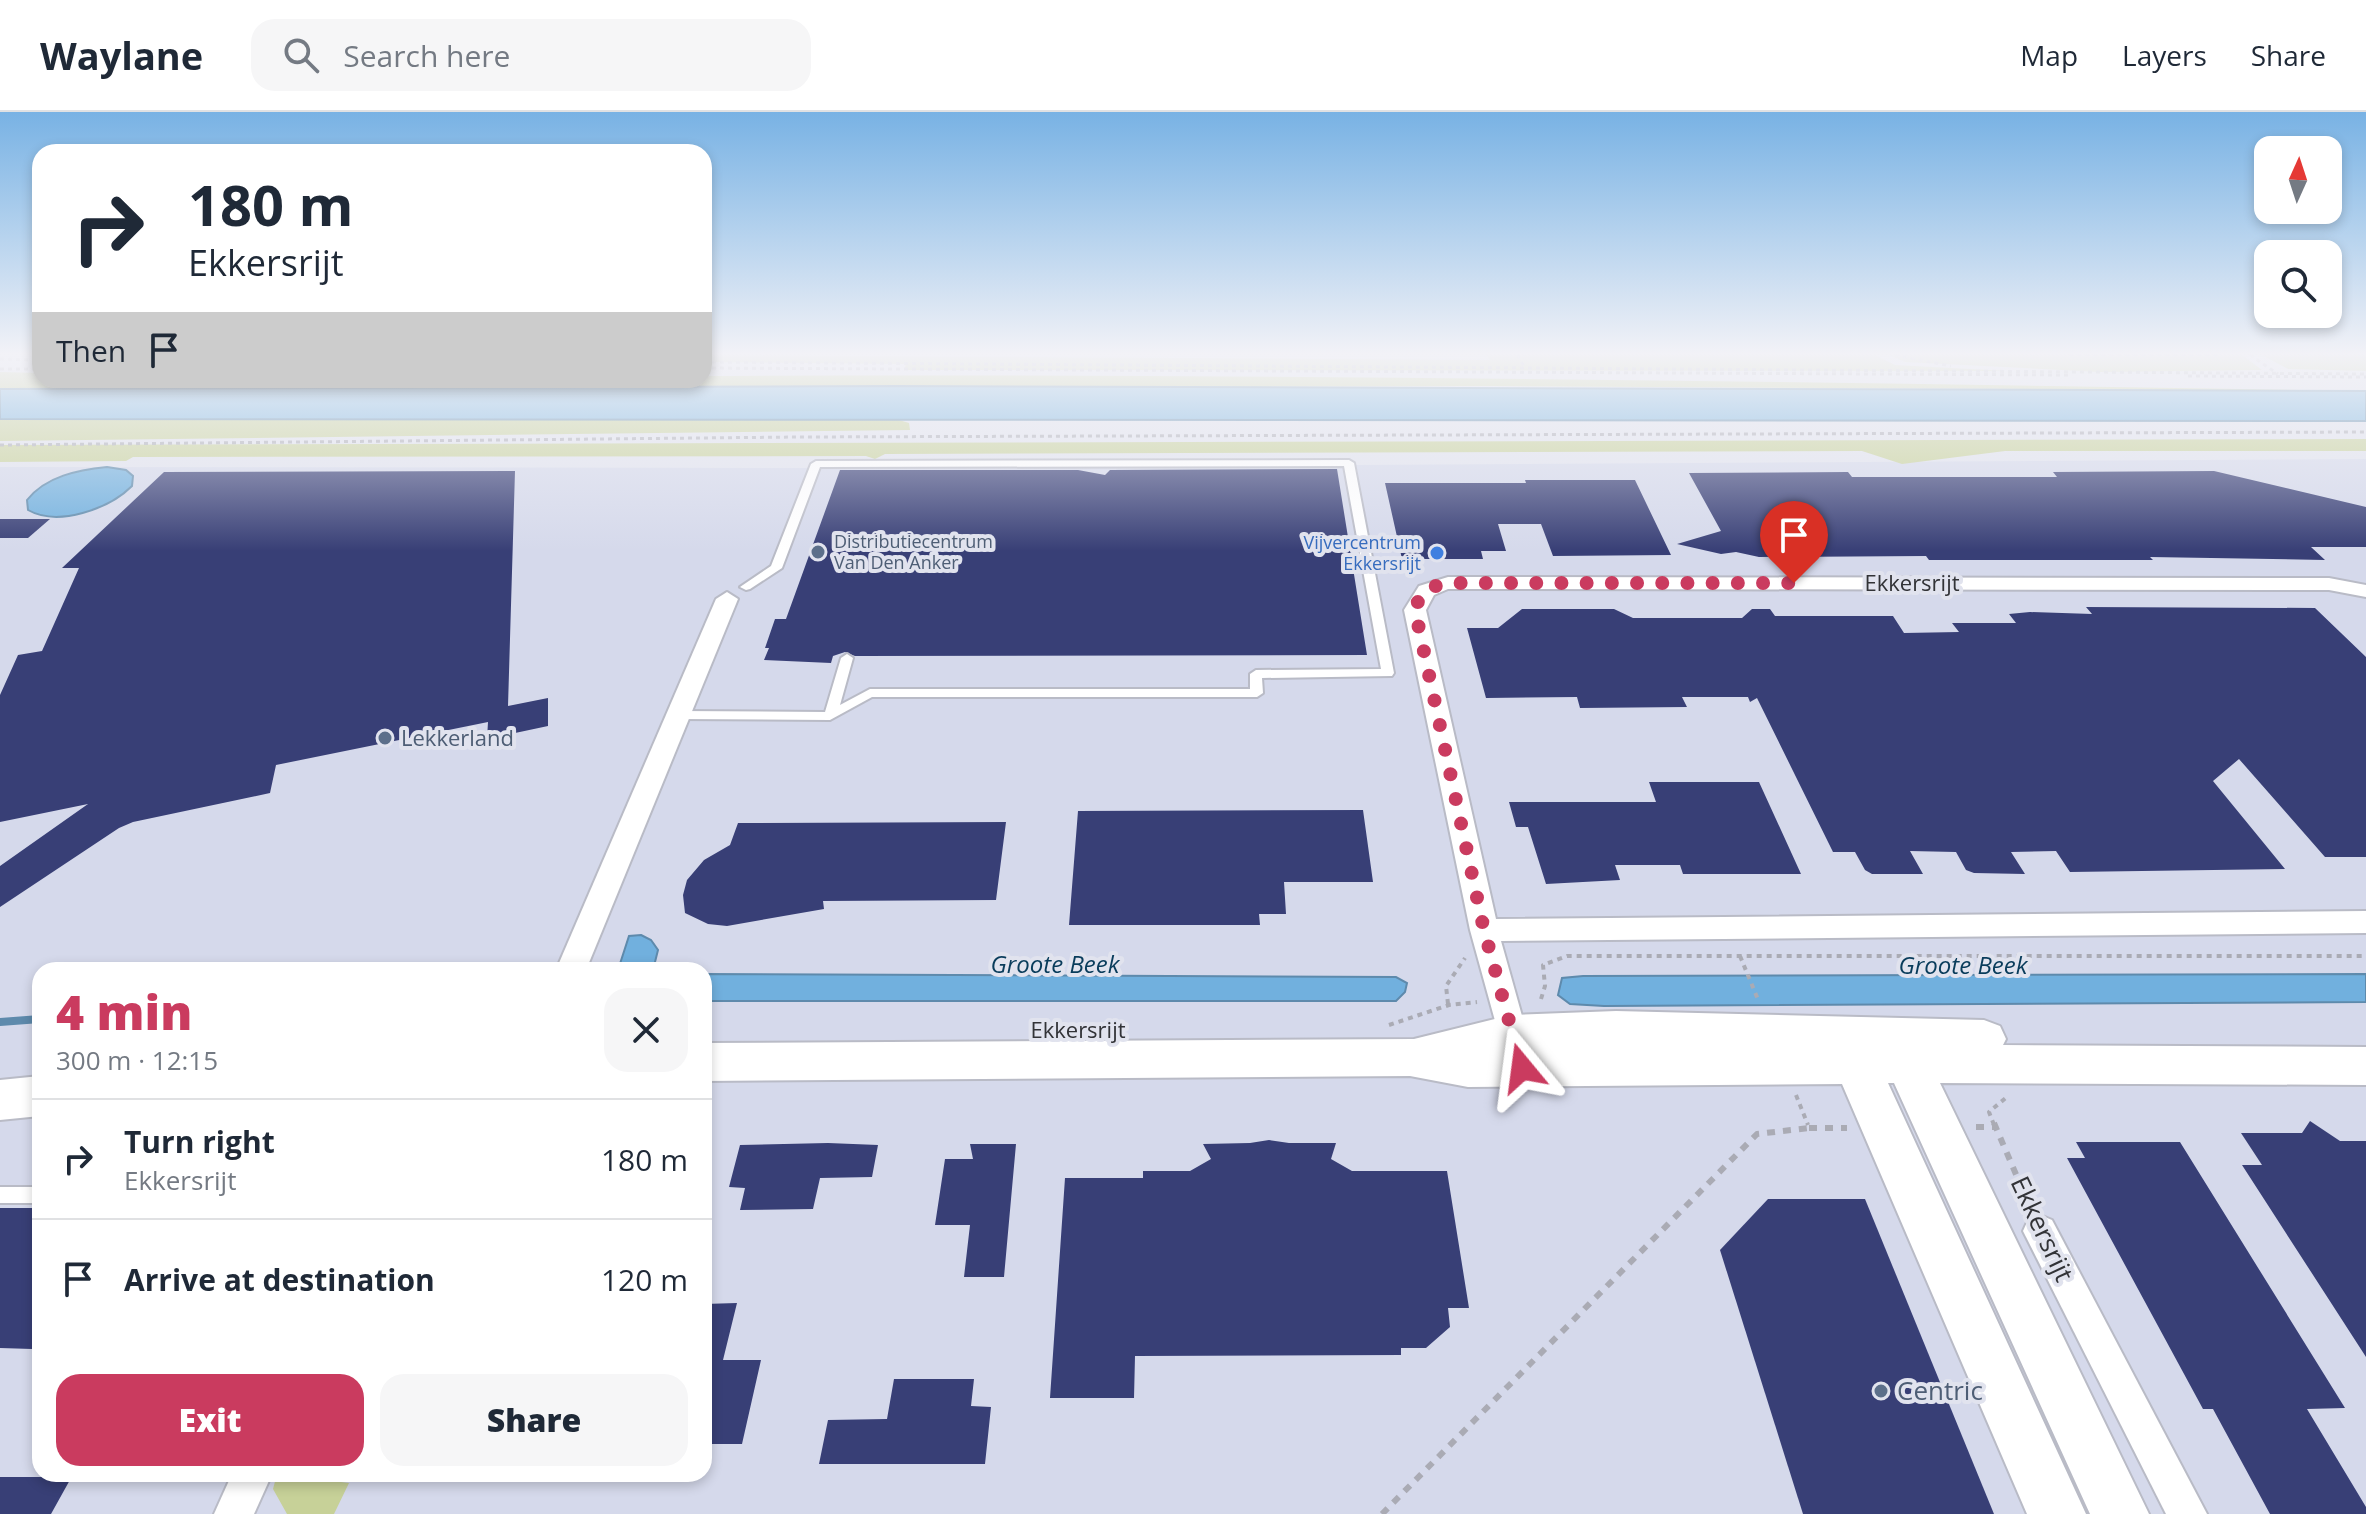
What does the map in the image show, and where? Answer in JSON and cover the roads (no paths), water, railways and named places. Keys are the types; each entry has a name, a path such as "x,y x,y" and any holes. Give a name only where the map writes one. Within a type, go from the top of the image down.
{"main road":[{"name":"Ekkersrijt","path":"712,1062 1394,1042 1468,1068 1511,1034 1616,1029 1880,1056 2366,1066"},
{"name":"Ekkersrijt","path":"1511,1034 1785,1067 1880,1056 2366,1041"},
{"path":"1880,1056 2057,1514"},
{"path":"1880,1056 2120,1514"},
{"path":"0,1100 32,1097"}],"street":[{"name":"Ekkersrijt","path":"1511,1034 1484,930 1415,610 1420,594 1430,586 1448,583 2329,584 2366,591"},
{"path":"574,962 678,715 737,593"},
{"path":"1484,930 2366,922"},
{"name":"Ekkersrijt","path":"2040,1231 2187,1514"},
{"path":"234,1514 248,1482"}],"lane":[{"path":"678,715 830,716 870,693 1257,693 1256,674 1388,673 1349,463 816,464 776,568 737,593"},
{"path":"830,716 847,658"},
{"path":"0,1195 32,1195"}],"water":[{"path":"1688,420 2366,420 2366,421"},
{"path":"107,467 126,470 133,476 132,486 110,502 68,516 40,515 28,510 27,500 43,485 74,472"},
{"path":"641,935 651,940 658,950 655,962 621,962 629,936"},
{"path":"712,974 1396,977 1407,983 1405,992 1396,1001 712,1001"},
{"path":"2366,974 2366,1002 1604,1006 1570,1004 1558,995 1562,978 1583,976"}],"waterway":[{"name":"Groote Beek","path":"0,1022 32,1020"}],"place":[{"name":"Distributiecentrum Van Den Anker","path":"818,552"},
{"name":"Vijvercentrum Ekkersrijt","path":"1437,553"},
{"name":"Lekkerland","path":"385,738"},
{"name":"Centric","path":"1881,1391"}]}
